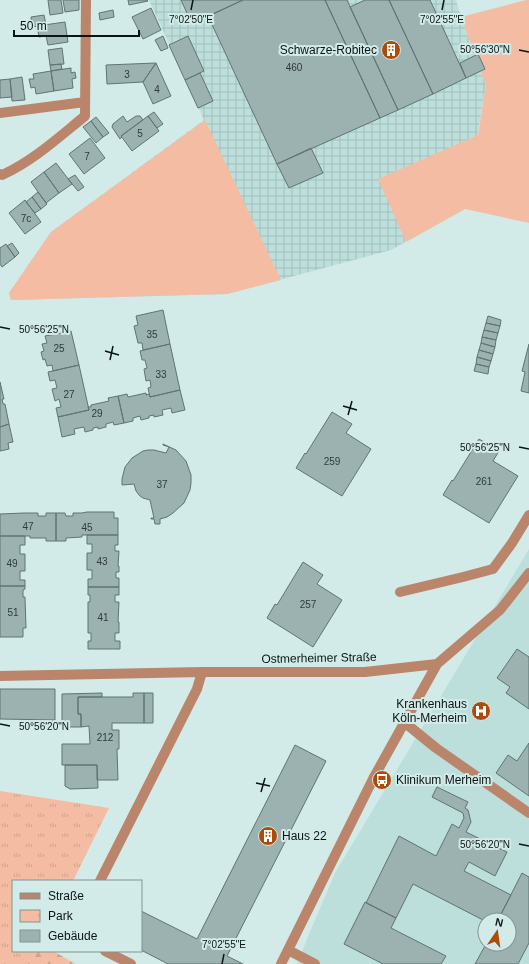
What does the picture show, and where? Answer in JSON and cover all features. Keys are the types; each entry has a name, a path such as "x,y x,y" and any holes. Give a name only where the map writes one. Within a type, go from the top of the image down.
{"street":[{"path":"0,174 2,175 16,169 85,116 86,0"},
{"path":"0,113 85,102"},
{"path":"400,592 493,569 512,543 529,514"},
{"path":"281,964 374,777 437,664 500,610 529,573"},
{"name":"Ostmerheimer Straße","path":"0,676 202,672 365,672 437,664"},
{"path":"101,880 197,689 202,672"},
{"path":"404,722 436,748 529,813"},
{"path":"288,950 315,964"},
{"path":"107,952 132,964"}],"shaded area":[{"path":"149,0 456,0 486,85 465,209 391,250 227,294 11,300 9,293 51,232 204,120"},
{"name":"Krankenhaus Köln-Merheim","path":"529,549 529,964 297,964 335,873"}],"green space":[{"path":"529,0 529,223 465,209 406,242 378,179 478,135 486,85 461,17"},
{"path":"205,120 281,280 227,294 11,300 9,293 51,232"},
{"path":"0,791 109,808 73,880 12,880 12,952 37,952 31,964 0,964"},
{"path":"37,952 55,952 76,964 31,964"}],"building":[{"path":"48,0 61,0 63,13 50,15"},
{"path":"63,0 79,0 79,10 65,12"},
{"path":"128,0 147,0 148,1 129,5"},
{"path":"181,0 243,0 207,17 206,15 191,22"},
{"path":"243,0 325,0 380,118 277,164 208,16"},
{"path":"325,0 347,0 398,110 380,118"},
{"name":"Schwarze-Robitec","path":"365,0 389,0 433,94 398,110 350,7"},
{"path":"389,0 430,0 466,78 433,94"},
{"path":"151,8 161,30 143,39 132,17"},
{"path":"113,10 114,17 100,20 99,13"},
{"path":"44,15 46,25 32,27 31,17"},
{"path":"65,22 68,42 48,45 46,36 39,37 37,26"},
{"path":"163,36 168,48 161,51 155,40"},
{"path":"188,36 204,71 185,80 169,45"},
{"path":"62,48 64,64 50,65 48,50"},
{"path":"478,54 485,69 466,78 460,63"},
{"path":"156,63 143,82 107,84 106,65"},
{"path":"156,63 171,96 153,104 143,82"},
{"path":"61,64 62,69 51,71 50,65"},
{"path":"71,68 71,73 75,72 76,78 72,79 73,88 54,91 51,71"},
{"path":"51,71 54,91 36,94 35,87 31,88 29,79 34,79 33,74"},
{"path":"200,73 213,101 198,108 185,80"},
{"path":"22,77 25,100 12,101 10,79"},
{"path":"10,79 12,97 0,98 0,80"},
{"path":"154,112 163,124 157,128 148,116"},
{"path":"123,116 127,122 136,116 140,116 143,120 121,136 122,137 120,139 112,127 113,124"},
{"path":"148,116 159,131 132,151 121,136"},
{"path":"96,117 109,133 103,137 91,121"},
{"path":"91,121 103,137 96,143 83,127"},
{"path":"90,138 105,158 84,174 69,154"},
{"path":"311,148 323,173 289,188 277,164"},
{"path":"56,163 72,184 59,193 44,172"},
{"path":"44,172 59,193 46,203 31,182"},
{"path":"75,175 84,187 78,191 68,179"},
{"path":"38,192 47,204 41,209 32,197"},
{"path":"32,197 41,209 35,213 26,202"},
{"path":"25,200 41,222 25,234 9,213"},
{"path":"12,243 19,253 15,257 7,246"},
{"path":"6,244 15,257 2,267 0,264 0,248"},
{"path":"163,310 170,344 143,350 142,343 138,343 134,326 138,325 136,316"},
{"path":"488,316 501,320 500,326 486,323"},
{"path":"486,323 500,326 498,333 484,330"},
{"path":"484,330 498,333 496,340 482,337"},
{"path":"71,331 79,365 53,371 52,365 47,366 45,359 43,360 41,352 44,351 42,344 47,343 45,336"},
{"path":"482,337 496,340 495,347 481,343"},
{"path":"481,343 495,347 493,354 479,350"},
{"path":"170,344 180,390 150,397 148,388 151,387 150,380 146,381 144,369 147,368 145,360 142,360 140,351"},
{"path":"529,344 529,393 521,391 525,372 522,371"},
{"path":"479,350 493,354 491,361 477,357"},
{"path":"477,357 491,361 489,367 476,364"},
{"path":"476,364 489,367 488,374 474,371"},
{"path":"79,365 89,410 58,417 56,408 61,407 59,399 55,401 52,389 57,388 55,380 50,381 48,372"},
{"path":"0,382 4,399 2,399 3,404 5,404 9,424 0,427"},
{"path":"180,390 185,410 172,413 171,408 162,410 163,415 154,417 154,415 149,416 149,418 141,420 140,416 133,418 133,421 124,423 118,396 127,394 128,397 146,393 146,395 149,394 150,397"},
{"path":"118,396 124,423 114,425 113,422 106,424 106,427 98,429 98,427 93,428 93,430 85,432 84,427 74,429 75,434 62,437 58,417 89,410 88,407 91,407 91,405 109,401 108,398"},
{"path":"332,412 352,424 346,433 371,449 342,496 296,468"},
{"path":"9,424 13,442 8,443 9,449 0,451 0,427"},
{"path":"479,439 499,451 493,461 518,476 489,523 443,495"},
{"path":"163,444 176,450 186,461 191,475 191,483 190,490 184,503 167,517 160,519 160,524 155,524 154,519 151,519 154,518 150,500 140,496 136,491 134,484 122,485 122,479 125,467 132,458 143,451 148,450 166,453 169,447"},
{"path":"114,512 114,518 118,518 118,535 82,535 82,537 66,538 66,541 56,541 56,513 65,513 66,516 73,516 73,513"},
{"path":"38,513 38,516 46,516 46,513 56,513 56,541 46,541 46,538 30,538 30,536 0,536 0,514"},
{"path":"87,535 118,535 118,545 115,545 115,551 119,551 119,572 116,572 116,578 119,578 119,587 88,587 88,579 92,579 92,570 87,570 87,553 92,553 92,544 87,544"},
{"path":"0,536 25,536 25,545 20,545 20,554 25,554 25,571 20,571 20,580 25,580 25,586 0,586"},
{"path":"303,562 323,575 317,584 342,600 313,647 267,618 275,604 277,605"},
{"path":"0,586 25,586 25,589 23,590 23,597 25,597 26,628 23,628 23,637 0,637"},
{"path":"88,587 119,587 119,595 115,595 115,602 119,602 119,633 115,633 115,641 120,641 120,649 88,649 88,641 91,641 91,633 88,633 88,602 90,602 90,595 88,595"},
{"path":"517,649 529,657 529,709 506,693 510,687 497,678"},
{"path":"0,689 55,689 55,720 0,719"},
{"path":"102,693 102,697 78,697 78,714 81,714 81,727 62,727 62,694"},
{"path":"133,693 144,693 144,723 112,723 112,730 119,730 119,749 117,749 118,780 97,780 97,765 62,765 62,744 90,744 89,726 81,727 81,714 78,714 78,697 133,697"},
{"path":"144,693 153,693 153,723 144,723"},
{"path":"529,743 529,796 496,773 508,755 517,761"},
{"name":"Haus 22","path":"295,745 326,761 227,956 243,964 168,964 142,951 142,912 197,939"},
{"path":"65,765 97,765 98,788 70,789 65,786"},
{"path":"437,787 468,802 465,808 468,810 471,822 466,832 507,852 495,876 469,862 464,871 511,895 502,912 477,912 477,917 413,884 396,918 366,903 399,836 436,856 452,824 459,828 464,818 463,813 432,797"},
{"path":"522,873 529,877 529,943 518,964 475,964 482,952 517,952 517,912 502,912"},
{"path":"365,902 396,918 391,928 446,956 441,964 383,964 344,944"}],"place":[{"name":"Schwarze-Robitec","path":"391,50"},
{"name":"Krankenhaus Köln-Merheim","path":"481,711"},
{"name":"Klinikum Merheim","path":"382,780"},
{"name":"Haus 22","path":"268,836"}]}
